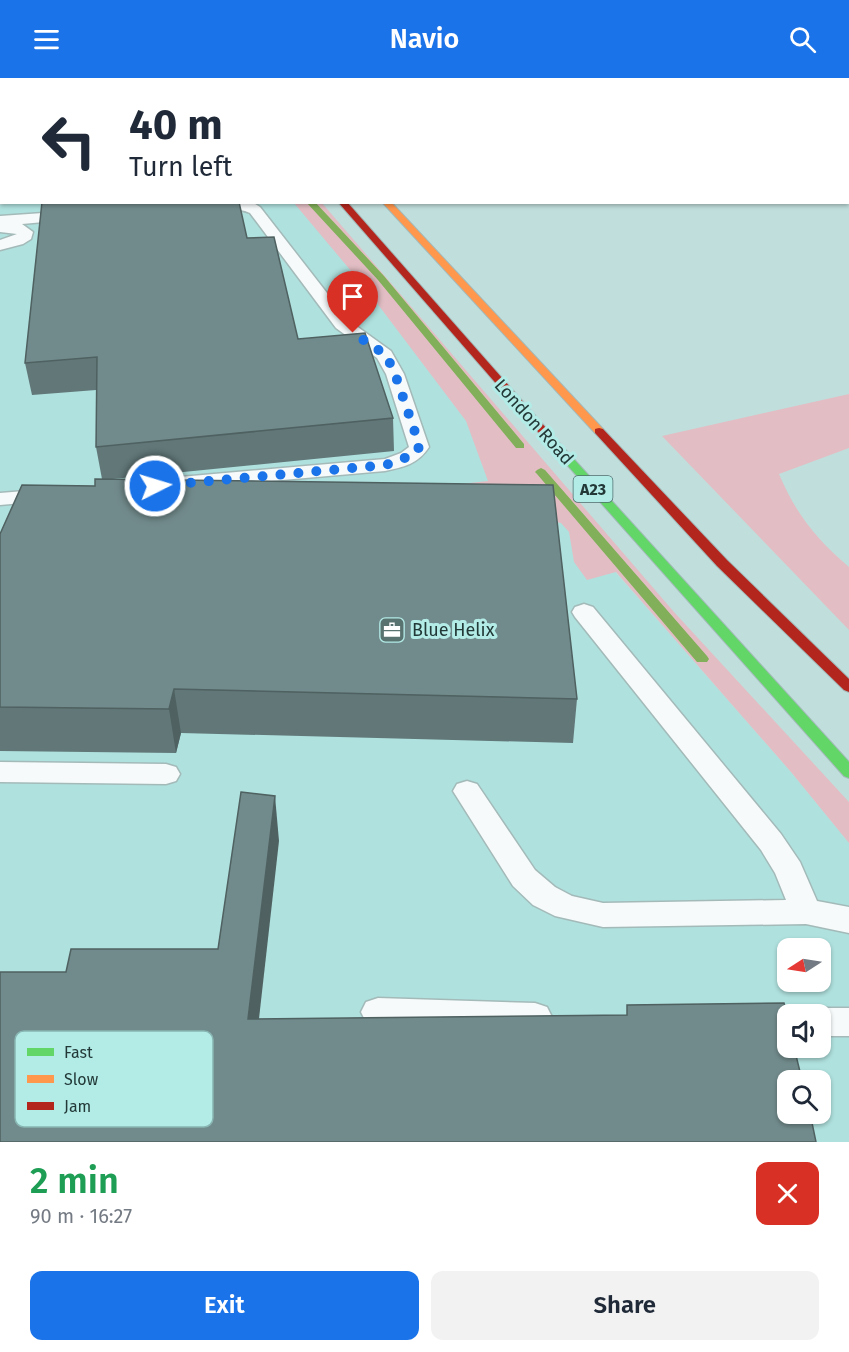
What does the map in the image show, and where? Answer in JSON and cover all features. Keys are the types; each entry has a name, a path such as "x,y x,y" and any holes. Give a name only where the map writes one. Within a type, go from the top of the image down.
{"main road":[{"name":"London Road","path":"344,204 467,347 849,772"},
{"name":"A23","path":"388,204 723,563 849,687"}],"lane":[{"path":"167,484 386,465 409,458 419,447 395,374 386,355 342,324 255,210 236,204 188,207"},
{"path":"0,219 94,214"},
{"path":"0,219 25,232 25,236 17,241 0,245"},
{"path":"0,498 72,493"},
{"path":"584,612 771,843 789,870 806,912"},
{"path":"0,772 166,774"},
{"path":"468,791 524,878 544,896 566,907 603,915 806,912 849,920"},
{"path":"378,1012 565,1018"},
{"path":"831,1022 849,1022"}],"shaded area":[{"path":"295,204 323,204 674,612 849,802 849,843 791,772 616,572 587,580 574,562 569,532 561,523 380,493 488,481 466,421 367,290"},
{"path":"323,204 615,572 791,772 849,843 849,1142 0,1142 0,205"},
{"path":"849,394 849,448 779,474 792,501 808,525 849,567 849,630 662,436"}],"building":[{"path":"42,204 239,204 247,238 274,237 298,339 365,333 393,418 96,447 97,357 25,363"},
{"path":"95,479 553,485 577,699 174,689 169,709 0,707 0,534 22,485 95,486"},
{"path":"241,792 275,796 248,1019 627,1015 627,1005 784,1003 777,1004 777,1058 797,1058 800,1070 777,1070 777,1124 812,1124 816,1142 0,1142 0,972 66,972 71,949 218,949"}],"waterway":[{"path":"312,204 381,278 520,446"},
{"path":"541,472 702,659"}],"traffic: fast":[{"path":"557,447 849,772"}],"traffic: slow":[{"path":"388,204 599,431"}],"traffic: jam":[{"path":"344,204 557,447"},
{"path":"599,431 722,563 849,687"}],"place":[{"name":"Blue Helix","path":"392,630"}],"route":[{"path":"155,486 386,465 415,454 419,447 417,438 386,355 353,333"}]}
